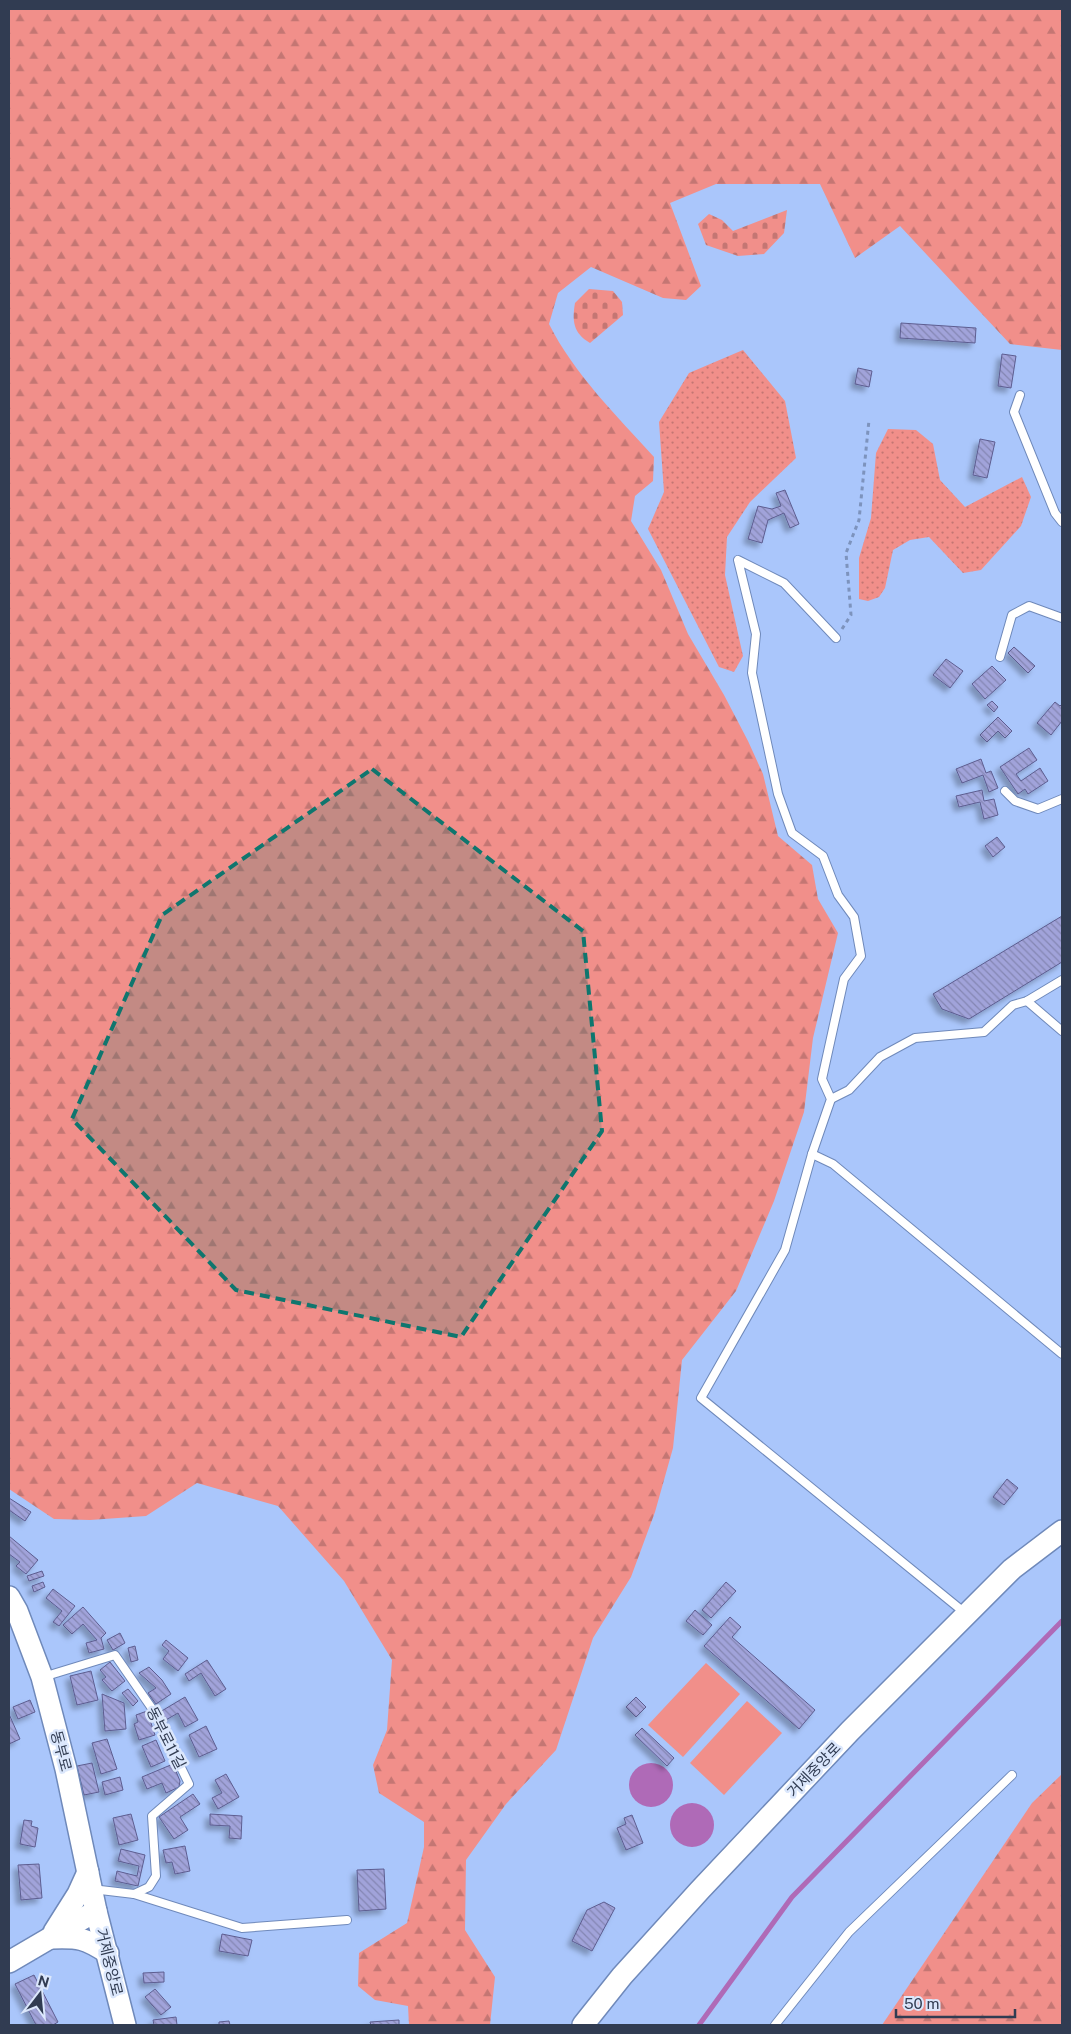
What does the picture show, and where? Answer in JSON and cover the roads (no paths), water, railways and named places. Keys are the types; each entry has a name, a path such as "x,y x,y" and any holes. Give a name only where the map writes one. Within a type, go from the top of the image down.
{"main road":[{"name":"거제중앙로","path":"583,2025 622,1976 700,1890 850,1731 1012,1569 1062,1531"},
{"name":"동부로","path":"9,1598 17,1611 42,1677 71,1788 96,1911"},
{"path":"50,1938 89,1880"},
{"name":"거제중앙로","path":"9,1962 96,1911 108,1953 124,2025"},
{"path":"50,1938 78,1937 92,1942 108,1953"}],"lane":[{"path":"1020,395 1014,412 1055,513 1062,522"},
{"path":"836,638 784,583 738,560 756,634 752,673 778,794 792,833 823,856 838,895 854,917 861,956 844,979 822,1079 830,1099 812,1154 785,1250 701,1398 967,1614"},
{"path":"1000,656 1012,615 1029,606 1062,618"},
{"path":"1004,791 1015,801 1038,810 1062,798"},
{"path":"830,1099 849,1090 880,1057 915,1038 984,1032 1014,1005 1027,1001 1062,980"},
{"path":"1027,1001 1062,1031"},
{"path":"812,1154 833,1164 1062,1354"},
{"name":"동부로11길","path":"42,1677 115,1655 153,1710 189,1784 152,1816 156,1876 149,1887 134,1894"},
{"path":"775,2025 849,1932 1012,1775"},
{"path":"89,1880 242,1928 347,1920"}],"waterway":[{"path":"699,2025 792,1897 1062,1621"}]}
